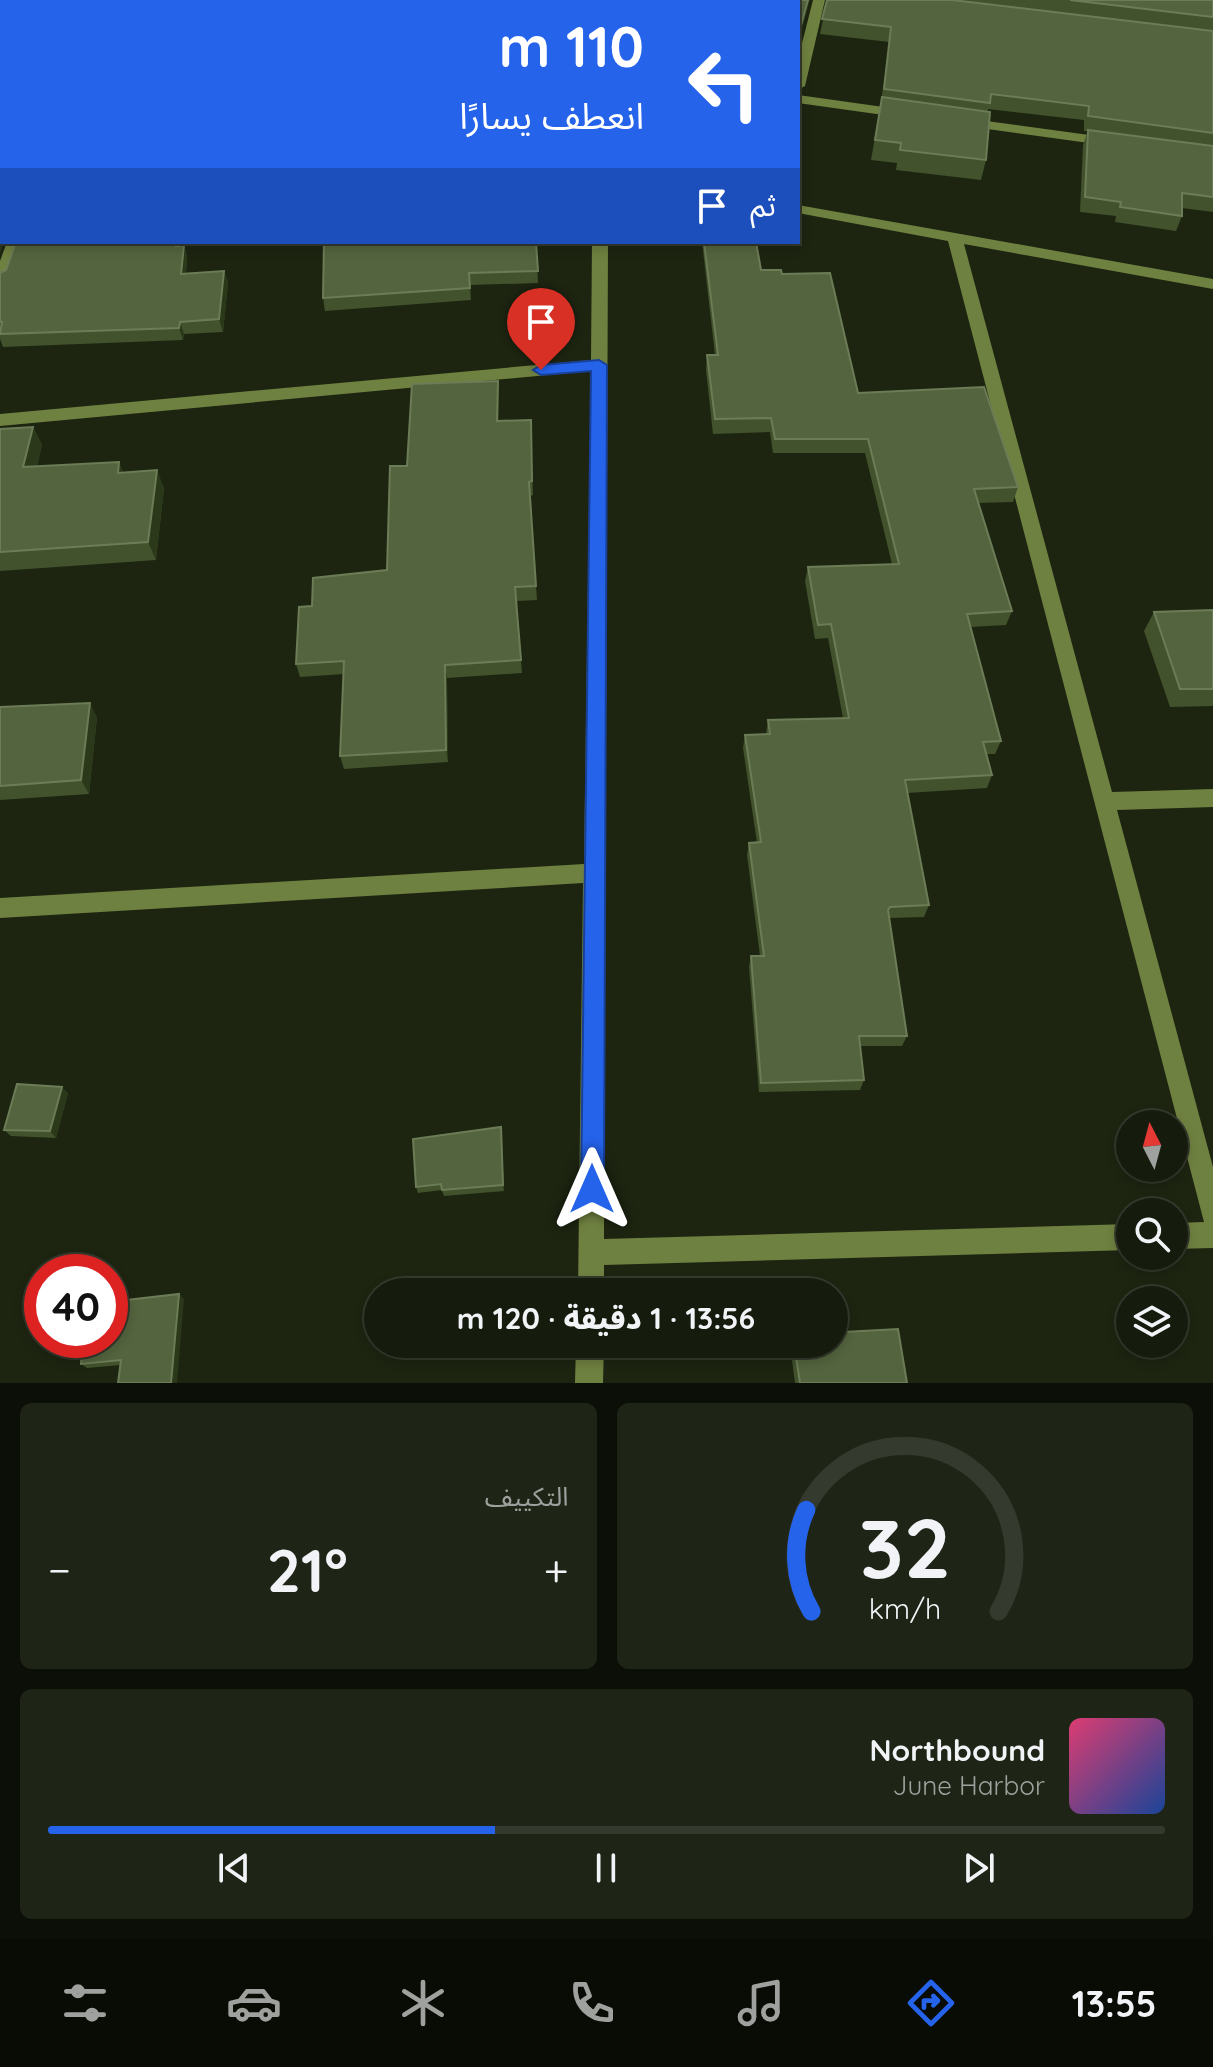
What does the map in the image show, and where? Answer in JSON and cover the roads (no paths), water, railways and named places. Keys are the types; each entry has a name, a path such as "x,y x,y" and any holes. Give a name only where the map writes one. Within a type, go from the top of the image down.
{"street":[{"path":"800,78 819,0"},
{"path":"800,99 921,116"},
{"path":"951,120 1120,143"},
{"path":"800,209 1213,284"},
{"path":"954,235 1213,1214"},
{"path":"0,281 14,244"},
{"path":"591,1278 600,244"},
{"path":"0,420 599,365"},
{"path":"1103,801 1213,798"},
{"path":"0,908 595,873"},
{"path":"1188,1236 1213,1235"},
{"path":"591,1252 1116,1237"},
{"path":"589,1383 590,1358"}]}
